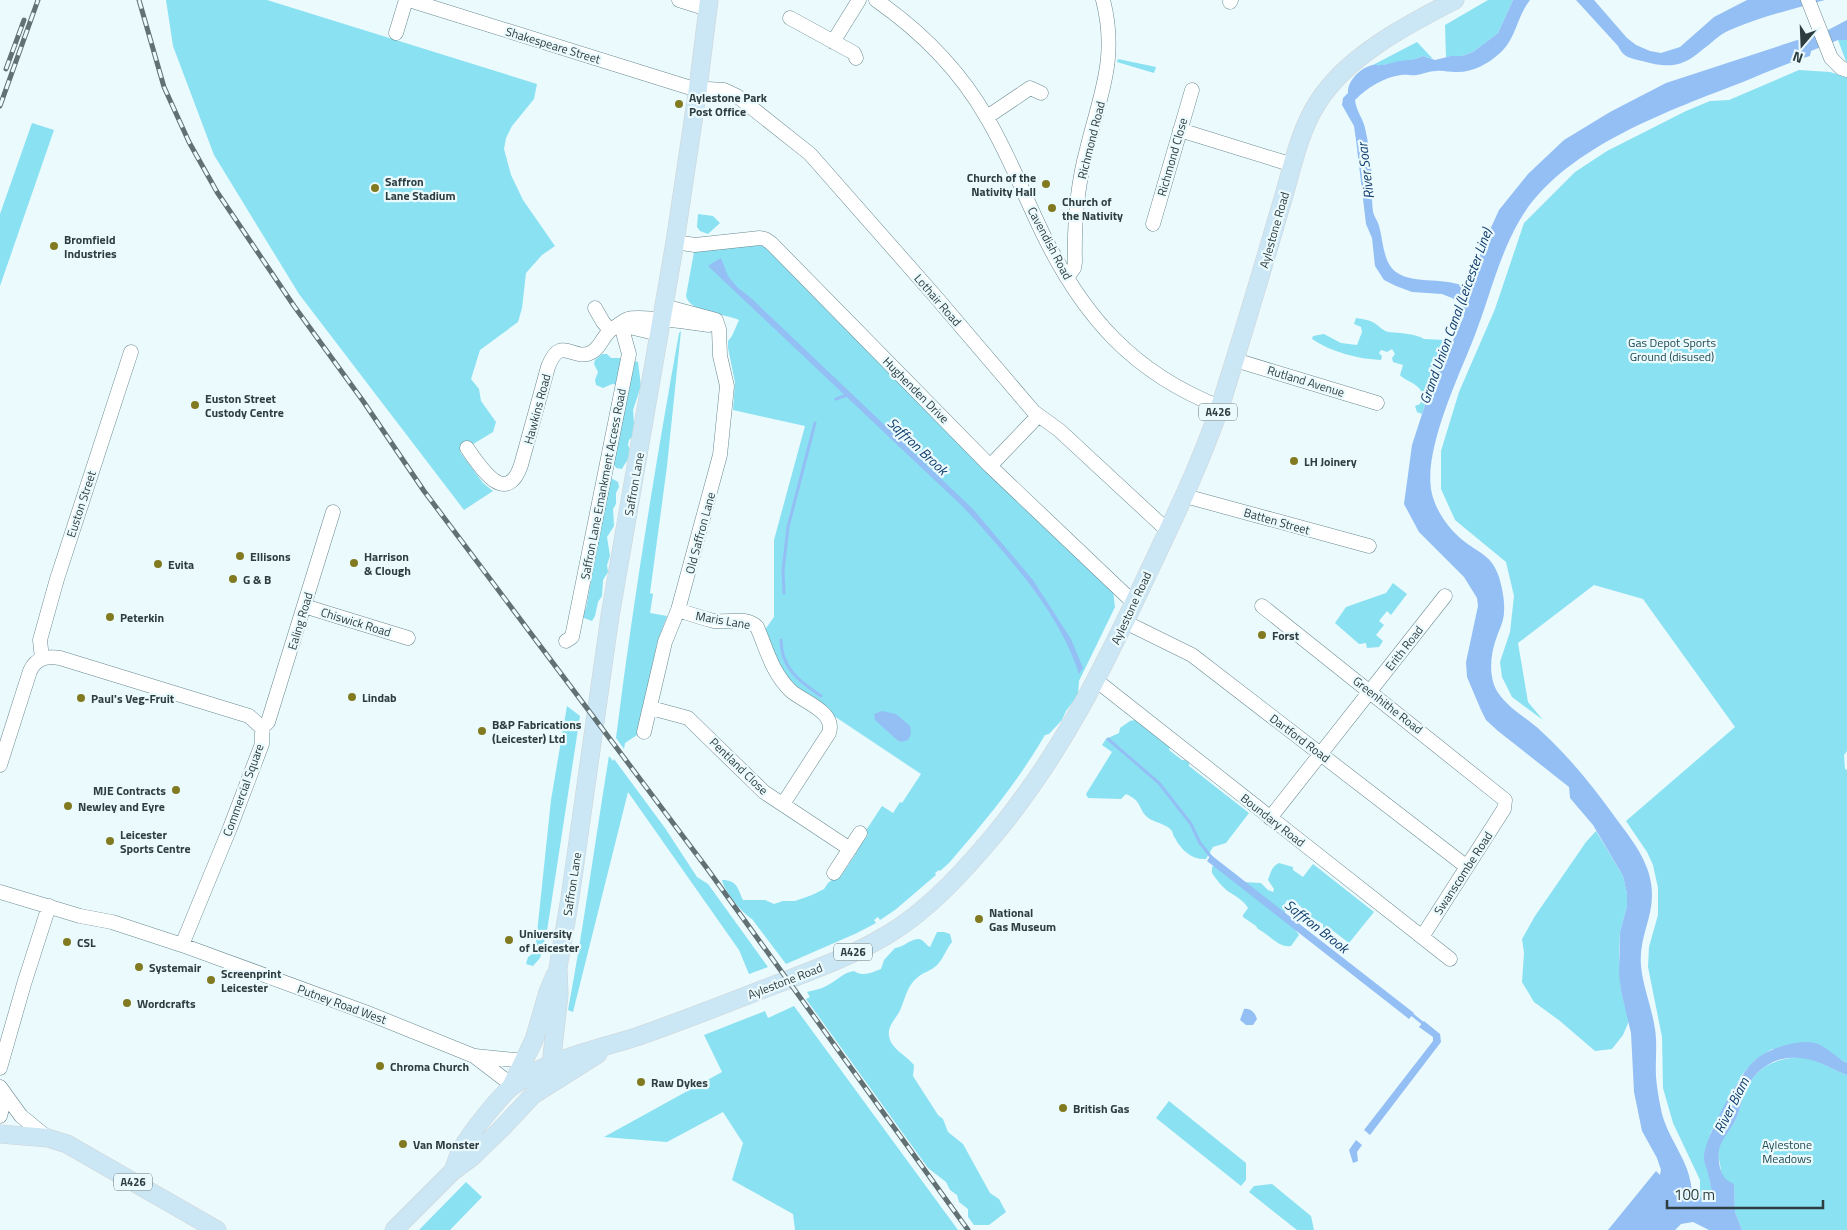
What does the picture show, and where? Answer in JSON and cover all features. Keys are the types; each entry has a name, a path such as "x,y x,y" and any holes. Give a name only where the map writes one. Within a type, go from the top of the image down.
{"main road":[{"name":"Aylestone Road","path":"453,1171 461,1150 512,1085 551,1065 583,1052 608,1046 721,1006 831,963 889,934 928,904 966,867 1026,795 1062,741 1096,681 1185,496 1220,407 1293,165 1306,125 1316,104 1335,78 1359,58 1422,17 1455,0"},
{"name":"Saffron Lane","path":"551,1065 559,995 558,968 570,898 610,616 675,242 709,4"},
{"name":"Saffron Lane","path":"512,1085 534,1040 548,992 558,968"},
{"path":"555,1034 568,1046 583,1052"},
{"name":"Aylestone Road","path":"394,1230 453,1171 472,1157 533,1095 561,1076 588,1062 608,1046"},
{"path":"525,1061 551,1065 533,1095"},
{"name":"A426","path":"0,1134 48,1138 67,1144 216,1230"}],"street":[{"path":"396,33 408,0"},
{"name":"Shakespeare Street","path":"408,0 691,88 698,88"},
{"path":"679,0 709,4"},
{"path":"833,42 859,0"},
{"name":"Cavendish Road","path":"876,0 923,36 946,59 986,117 1020,183 1042,233 1067,278 1098,322 1135,359 1173,386 1220,407"},
{"name":"Richmond Road","path":"1067,278 1074,268 1075,262 1075,214 1079,188 1087,149 1107,76 1109,60 1108,32 1103,0"},
{"path":"1809,5 1831,58 1841,68 1847,70"},
{"path":"790,18 854,53 856,58"},
{"name":"Lothair Road","path":"698,88 730,92 810,154 1038,416 1059,430 1168,531"},
{"path":"986,117 1030,88 1041,93"},
{"name":"Richmond Close","path":"1153,224 1192,90"},
{"path":"1180,130 1293,165"},
{"name":"Hughenden Drive","path":"675,242 695,245 760,238 766,239 990,466 1134,603"},
{"name":"Saffron Lane Emankment Access Road","path":"566,641 572,637 629,354 615,328 603,322 595,308"},
{"path":"615,328 662,320"},
{"name":"Old Saffron Lane","path":"644,732 665,642 678,610 720,456 727,386 720,356 719,329 709,325 662,320"},
{"name":"Hawkins Road","path":"467,448 491,480 502,484 514,478 521,466 552,357 559,350 585,354 592,352 615,328"},
{"name":"Euston Street","path":"42,659 40,640 57,579 131,352"},
{"name":"Rutland Avenue","path":"1235,360 1377,403"},
{"path":"990,466 1038,416"},
{"name":"Batten Street","path":"1185,496 1369,546"},
{"name":"Ealing Road","path":"262,728 268,722 333,512"},
{"name":"Erith Road","path":"1270,818 1445,596"},
{"name":"Chiswick Road","path":"304,606 408,638"},
{"name":"Greenhithe Road","path":"1262,606 1502,796 1506,804 1504,809"},
{"name":"Maris Lane","path":"678,610 717,621 747,621 753,623 757,627 772,666 780,680 792,692 824,714 828,719 830,725 829,733 783,804"},
{"name":"Dartford Road","path":"1125,622 1192,655 1467,867"},
{"name":"Commercial Square","path":"42,659 46,657 60,658 249,716 262,728 262,744 248,782 182,945"},
{"path":"0,765 30,672 36,661 42,659"},
{"name":"Boundary Road","path":"1096,681 1450,960"},
{"name":"Pentland Close","path":"651,708 688,718 757,785 850,849"},
{"name":"Swanscombe Road","path":"1422,937 1504,809"},
{"path":"834,873 860,833"},
{"path":"0,892 80,916 112,922 182,945"},
{"path":"0,1068 30,962 49,906"},
{"name":"Putney Road West","path":"182,945 365,1012 474,1056 512,1085"},
{"name":"Putney Road West","path":"474,1056 525,1061"},
{"path":"0,1086 3,1105 0,1116"},
{"path":"0,1086 20,1116 48,1138"}],"green space":[{"name":"Saffron Lane Stadium","path":"166,0 267,0 537,84 534,99 512,126 506,138 504,149 511,175 523,200 555,246 542,255 526,273 522,308 518,322 480,350 471,379 479,389 481,401 496,422 493,432 460,452 483,483 493,491 464,510 299,294 214,155 173,46"},
{"path":"1488,0 1513,0 1498,33 1473,52 1462,56 1446,57 1445,25"},
{"path":"1838,40 1847,40 1847,64"},
{"path":"1417,42 1433,59 1423,56 1398,63 1373,65"},
{"path":"1118,59 1156,67 1154,73 1117,62"},
{"name":"Gas Depot Sports Ground (disused)","path":"1847,64 1847,751 1844,755 1845,769 1847,770 1847,1063 1842,1060 1772,1049 1755,1060 1741,1076 1711,1132 1704,1158 1714,1201 1700,1197 1700,1180 1673,1123 1663,1088 1662,1037 1648,967 1649,947 1658,915 1658,888 1653,865 1647,852 1626,821 1735,727 1643,599 1594,585 1518,643 1528,702 1543,720 1512,697 1502,677 1500,662 1510,632 1514,596 1506,562 1455,520 1441,489 1441,451 1459,392 1495,309 1524,223 1575,172 1607,151 1710,101 1729,100 1799,70 1830,72 1840,75"},
{"path":"32,123 54,130 0,286 0,214"},
{"path":"698,214 713,216 720,223 708,234 700,231 697,227"},
{"path":"757,244 764,245 1113,591 1115,607 1079,681 1078,695 1062,720 1049,734 1045,735 1012,786 949,863 935,873 936,875 895,910 880,920 878,917 874,920 876,923 786,964 752,919 734,901 723,885 722,880 727,880 734,884 743,900 765,900 774,904 783,901 795,901 824,889 833,879 841,876 868,835 865,832 882,806 893,813 921,774 831,714 786,680 764,631 774,617 774,540 805,426 733,410 735,382 728,341 739,320 708,312 694,306 686,296 694,252"},
{"path":"1356,318 1372,322 1383,330 1424,339 1451,342 1436,371 1422,414 1417,412 1415,406 1420,404 1422,393 1416,385 1400,375 1403,365 1393,362 1392,358 1395,354 1392,349 1387,352 1381,350 1379,353 1382,356 1381,360 1372,359 1336,351 1312,339 1313,336 1324,334 1341,343 1357,345 1362,332 1361,327 1354,324"},
{"path":"681,331 667,466 650,593 653,594 650,613 667,616 657,643 637,735 625,743 624,749 616,738 653,484 679,333"},
{"path":"602,354 607,354 611,358 623,358 619,385 612,384 603,388 596,385 595,380 598,372 594,364 595,360"},
{"path":"635,361 638,362 641,386 633,410 633,436 629,440 628,445 630,455 622,469 616,468 613,463"},
{"path":"613,479 618,482 619,487 616,493 616,504 613,509 614,526 607,537 610,556 607,565 608,572 603,580 602,596 592,621 584,618 582,610 586,609 609,480"},
{"path":"1393,583 1407,594 1391,615 1387,611 1379,621 1384,625 1376,635 1383,641 1379,647 1367,648 1366,643 1359,644 1335,623 1346,607 1386,593"},
{"path":"567,706 580,716 547,931 540,958 533,966 526,964 528,957 535,952 551,800"},
{"path":"1135,720 1142,722 1170,746 1169,750 1189,763 1189,766 1249,813 1226,843 1213,847 1206,859 1196,858 1188,853 1180,846 1169,828 1147,817 1135,799 1126,794 1121,799 1088,798 1086,794 1112,752 1102,745 1106,739 1119,733 1120,728"},
{"path":"609,756 613,761 614,759 665,828 697,877 708,884 768,967 749,974 739,950 628,792 573,1012 568,1010"},
{"path":"1596,831 1623,876 1627,894 1627,906 1620,932 1619,954 1621,991 1629,1021 1623,1035 1612,1049 1595,1051 1534,1002 1522,982 1524,953 1522,939 1535,916 1586,842"},
{"path":"1279,863 1293,867 1293,870 1303,877 1313,864 1374,912 1349,943 1332,930 1323,930 1323,924 1311,917 1295,901 1292,903 1287,900 1283,908 1285,914 1299,935 1291,946 1278,943 1243,917 1248,908 1219,883 1212,873 1212,867 1216,865 1234,873 1244,882 1261,883 1273,892 1274,889 1268,880 1273,868"},
{"path":"937,932 950,934 952,942 937,965 920,975 912,983 900,1011 891,1025 889,1036 893,1045 914,1065 913,1076 938,1115 943,1119 948,1132 963,1144 990,1193 999,1199 1006,1212 989,1225 974,1225 968,1217 968,1209 959,1202 957,1195 950,1190 946,1182 928,1168 806,999 810,997 807,992 826,986 846,973 854,971 867,974 881,969 884,960 895,948 913,940 920,939 930,947"},
{"path":"794,1006 958,1230 795,1230 793,1214 732,1180 743,1143 723,1112 667,1142 604,1137 722,1072 704,1035 765,1011 768,1018"},
{"name":"Aylestone Meadows","path":"1803,1057 1847,1075 1847,1230 1742,1230 1735,1212 1734,1185 1726,1181 1722,1174 1719,1156 1720,1145 1739,1113 1744,1093 1754,1076 1767,1065 1784,1059"},
{"path":"1169,1101 1246,1163 1246,1180 1241,1186 1156,1118"},
{"path":"466,1182 482,1197 450,1230 419,1230"},
{"path":"1272,1184 1311,1216 1314,1230 1297,1230 1249,1192 1254,1186"}],"water":[{"path":"1513,0 1530,0 1510,41 1490,61 1468,71 1431,71 1388,78 1365,91 1355,100 1364,124 1369,147 1372,172 1372,201 1384,250 1388,263 1396,272 1404,276 1412,279 1451,282 1469,289 1484,243 1499,210 1528,174 1564,140 1610,112 1666,83 1828,30 1847,20 1847,40 1838,40 1811,51 1810,56 1683,105 1620,134 1563,171 1540,193 1521,218 1506,248 1443,416 1430,473 1431,489 1435,504 1443,518 1459,537 1493,564 1499,577 1504,608 1503,619 1491,660 1495,688 1503,700 1537,727 1579,771 1631,839 1647,868 1652,896 1641,953 1641,966 1655,1029 1657,1089 1662,1114 1688,1172 1692,1194 1713,1200 1704,1161 1706,1146 1732,1092 1747,1068 1754,1061 1767,1052 1784,1045 1811,1042 1825,1048 1847,1063 1847,1075 1813,1060 1798,1058 1782,1059 1762,1069 1751,1080 1744,1094 1739,1113 1722,1141 1719,1152 1722,1174 1726,1180 1734,1184 1735,1212 1742,1230 1709,1230 1693,1222 1681,1224 1675,1230 1608,1230 1656,1171 1660,1175 1661,1170 1657,1158 1642,1131 1634,1092 1631,1033 1619,974 1620,932 1627,906 1627,894 1623,876 1593,825 1570,798 1569,787 1486,720 1467,677 1466,662 1478,606 1477,598 1464,577 1419,532 1404,504 1412,445 1436,371 1451,345 1464,316 1459,303 1452,298 1442,294 1412,292 1396,286 1384,280 1375,266 1372,238 1366,224 1354,126 1342,105 1343,98 1348,93 1352,79 1368,66 1385,65 1423,56 1435,60 1451,56 1462,56 1473,52 1498,33"},
{"path":"1576,0 1594,0 1627,38 1636,45 1661,53 1680,47 1714,17 1747,0 1825,0 1741,25 1726,32 1688,60 1674,65 1659,65 1625,55"},
{"path":"721,258 728,276 737,287 751,298 973,509 1033,580 1071,639 1083,668 1079,674 1059,628 1030,585 997,545 963,507 708,266"},
{"path":"882,711 896,714 910,726 911,734 908,740 901,742 897,740 875,720 874,714"},
{"path":"1211,855 1414,1013 1409,1019 1207,861"},
{"path":"1244,1009 1251,1010 1255,1015 1257,1019 1253,1025 1246,1025 1240,1020"},
{"path":"1424,1021 1440,1034 1441,1042 1370,1135 1364,1130 1433,1041 1433,1037 1419,1027"},
{"path":"1356,1140 1362,1145 1357,1152 1358,1161 1353,1163 1349,1150"}],"waterway":[{"path":"836,399 847,395"},
{"path":"784,593 783,571 788,527 815,423"},
{"path":"781,640 784,658 788,666 805,685 821,696"},
{"name":"Saffron Brook","path":"1108,739 1159,783 1191,824 1200,843 1212,858"},
{"name":"Saffron Brook","path":"1410,1013 1425,1025"}],"railway":[{"path":"0,106 38,0"},
{"path":"139,0 164,87 189,142 217,192 294,306 363,401 424,491 706,867 968,1230"},
{"path":"6,69 24,20"}],"place":[{"name":"Aylestone Park Post Office","path":"679,104"},
{"name":"Church of the Nativity Hall","path":"1046,184"},
{"name":"Saffron Lane Stadium","path":"375,188"},
{"name":"Church of the Nativity","path":"1052,208"},
{"name":"Bromfield Industries","path":"54,246"},
{"name":"Euston Street Custody Centre","path":"195,405"},
{"name":"LH Joinery","path":"1294,461"},
{"name":"Ellisons","path":"240,556"},
{"name":"Harrison & Clough","path":"354,563"},
{"name":"Evita","path":"158,564"},
{"name":"G & B","path":"233,579"},
{"name":"Peterkin","path":"110,617"},
{"name":"Forst","path":"1262,635"},
{"name":"Lindab","path":"352,697"},
{"name":"Paul's Veg-Fruit","path":"81,698"},
{"name":"B&P Fabrications (Leicester) Ltd","path":"482,731"},
{"name":"MJE Contracts","path":"176,790"},
{"name":"Newley and Eyre","path":"68,806"},
{"name":"Leicester Sports Centre","path":"110,841"},
{"name":"National Gas Museum","path":"979,919"},
{"name":"University of Leicester","path":"509,940"},
{"name":"CSL","path":"67,942"},
{"name":"Systemair","path":"139,967"},
{"name":"Screenprint Leicester","path":"211,980"},
{"name":"Wordcrafts","path":"127,1003"},
{"name":"Chroma Church","path":"380,1066"},
{"name":"Raw Dykes","path":"641,1082"},
{"name":"British Gas","path":"1063,1108"},
{"name":"Van Monster","path":"403,1144"}],"water label":[{"name":"River Soar","path":"1365,171"},
{"name":"Grand Union Canal (Leicester Line)","path":"1455,316"},
{"name":"River Biam","path":"1731,1105"}]}
